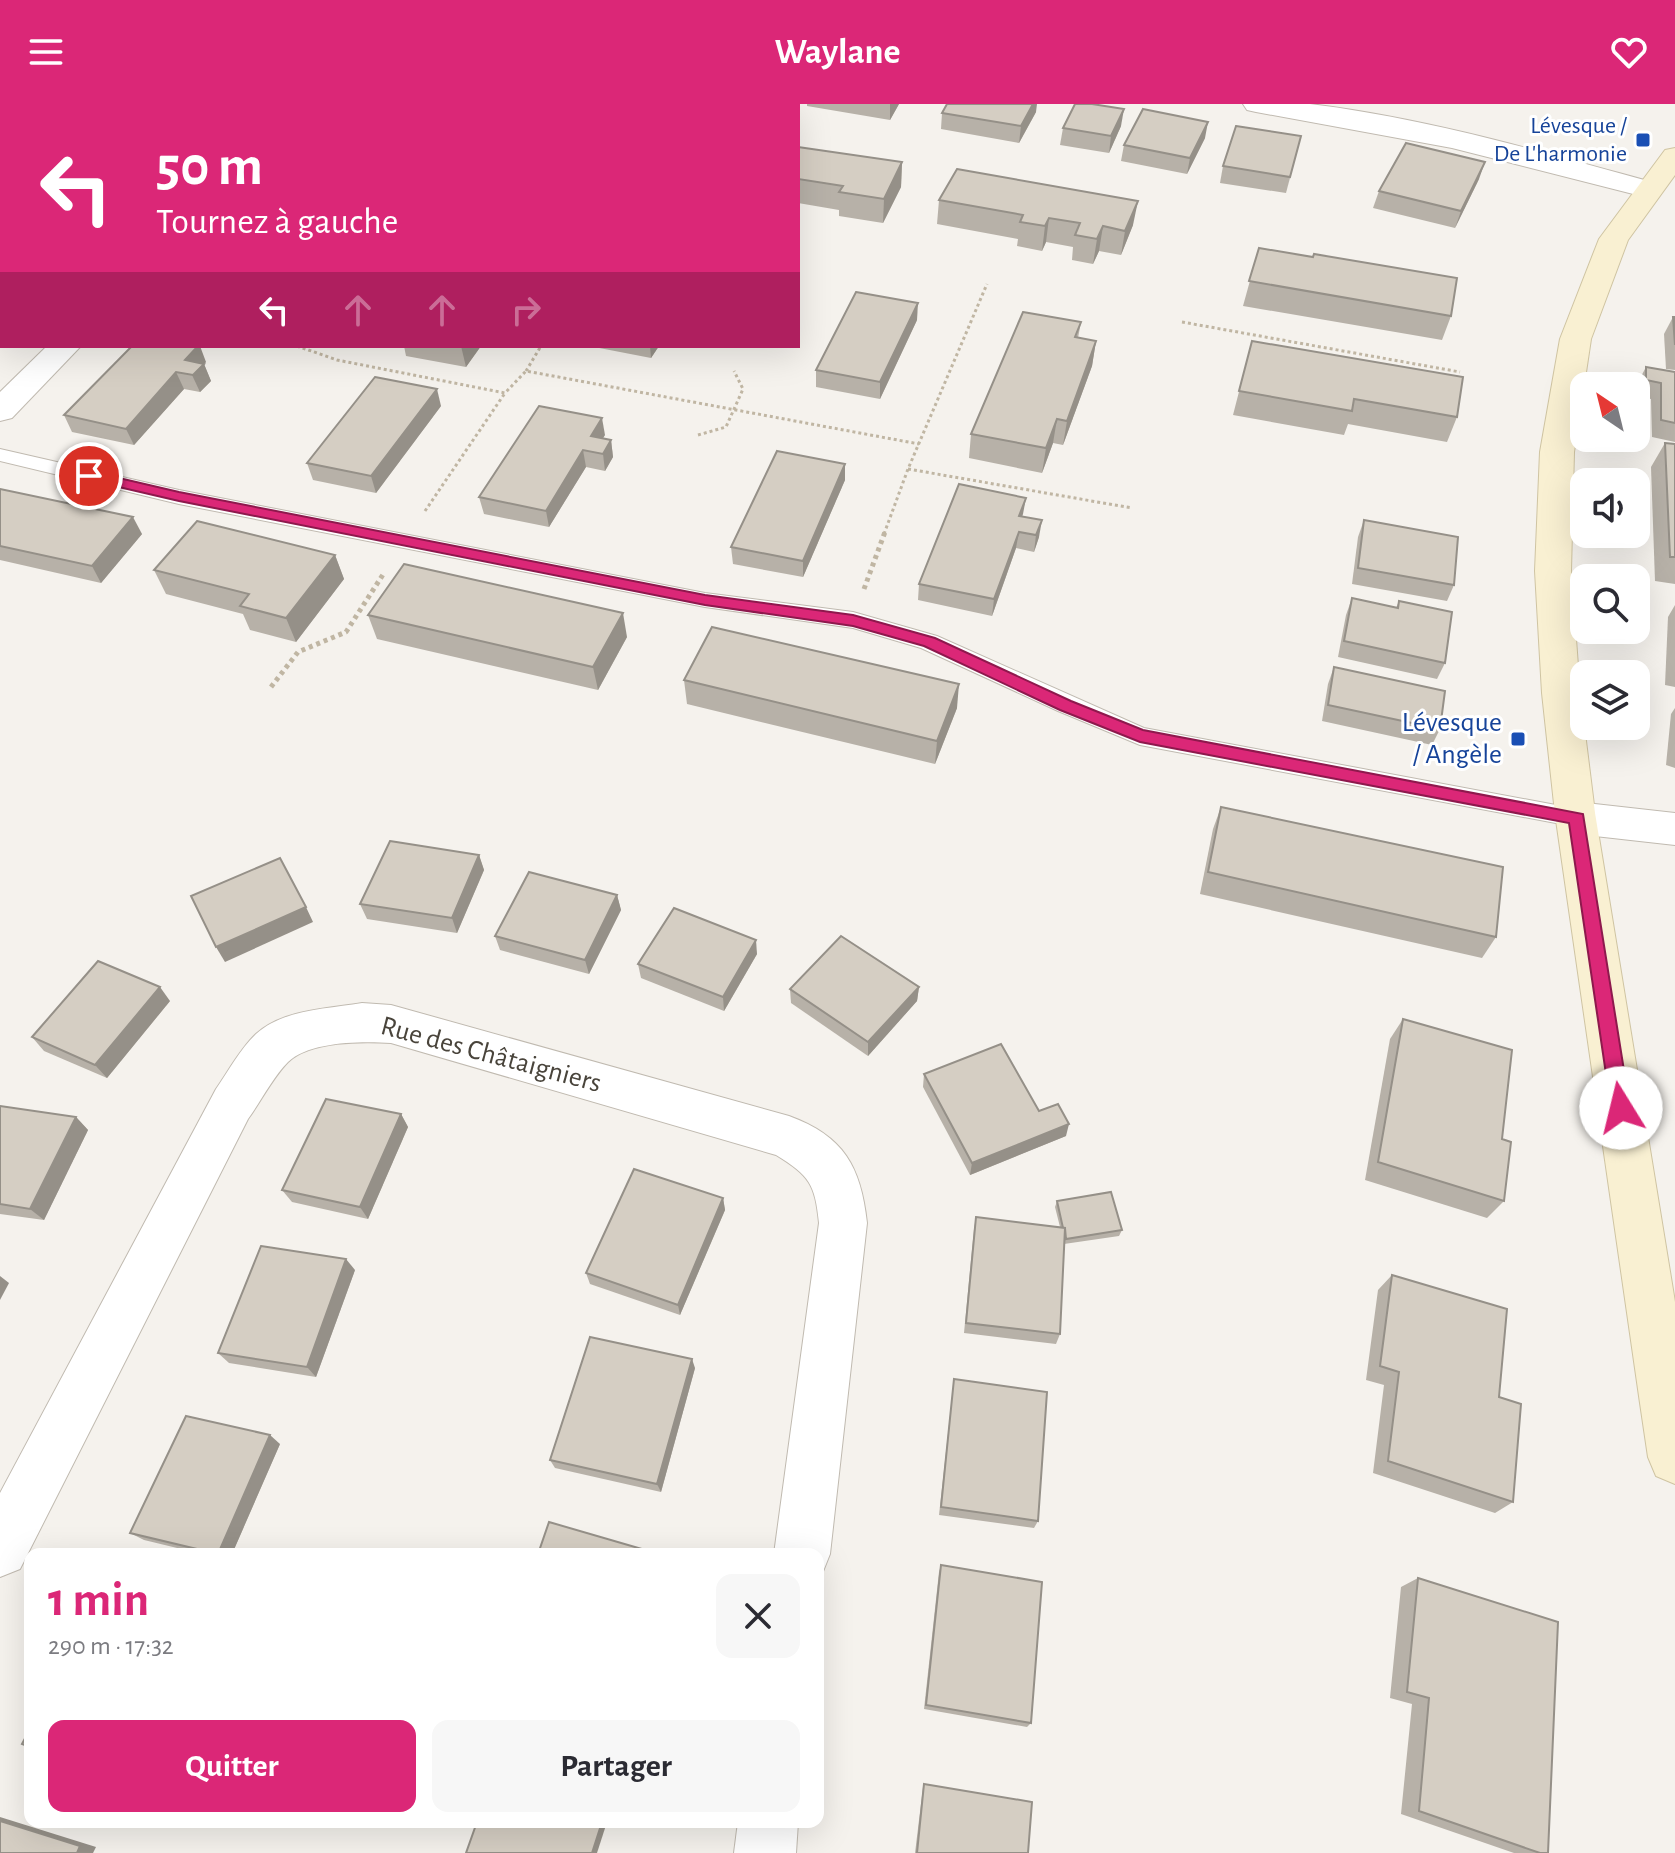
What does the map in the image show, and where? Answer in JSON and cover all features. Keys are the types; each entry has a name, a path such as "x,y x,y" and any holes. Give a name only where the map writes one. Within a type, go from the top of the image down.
{"street":[{"path":"1256,104 1348,110 1556,164 1666,169"},
{"path":"1666,169 1598,275 1579,322 1566,378 1554,482 1553,584 1577,818 1675,1457"},
{"path":"0,411 63,348"},
{"path":"1577,818 1675,829"},
{"name":"Rue des Châtaigniers","path":"0,1549 225,1118 255,1070 271,1049 291,1034 362,1022 391,1024 789,1137 823,1158 834,1172 843,1223 803,1548"},
{"path":"765,1853 767,1828"}],"lane":[{"path":"0,455 179,497 705,600 853,620 929,642 1140,736 1577,818"}],"path":[{"path":"853,620 908,469 987,284"},
{"path":"1182,322 1460,372"},
{"path":"303,348 337,360 505,393 526,371 540,348"},
{"path":"526,371 919,444"},
{"path":"698,435 726,427 743,389 734,371"},
{"path":"908,469 1132,508"}],"building":[{"path":"947,104 1033,104 1021,126 942,113"},
{"path":"1075,104 1124,109 1111,136 1063,128"},
{"path":"1143,109 1208,122 1190,158 1124,145"},
{"path":"1236,126 1301,136 1290,177 1223,166"},
{"path":"1406,143 1485,162 1461,211 1379,191"},
{"path":"800,147 902,162 884,199 839,192 843,186 800,179"},
{"path":"957,169 1138,201 1125,231 1103,226 1097,239 1075,235 1080,223 1049,218 1045,226 1020,222 1023,215 939,200"},
{"path":"1259,248 1457,278 1451,316 1249,281"},
{"path":"856,292 918,303 880,382 816,370"},
{"path":"1023,312 1081,322 1075,337 1096,341 1067,421 1057,419 1046,448 971,434"},
{"path":"1252,341 1463,377 1457,417 1354,399 1352,411 1239,391"},
{"path":"130,348 196,348 185,360 204,364 193,375 176,372 126,429 64,415"},
{"path":"1646,367 1675,372 1675,423 1661,420 1661,383 1650,381 1650,372 1646,372"},
{"path":"375,377 437,389 371,476 307,463"},
{"path":"539,406 602,418 591,436 611,440 603,454 583,450 546,511 479,497"},
{"path":"1665,443 1675,444 1675,557 1670,557"},
{"path":"777,451 845,464 803,561 731,547"},
{"path":"959,484 1026,498 1019,516 1042,520 1036,535 1019,532 994,599 919,584"},
{"path":"0,489 133,517 92,566 0,546"},
{"path":"1364,520 1458,537 1454,585 1358,568"},
{"path":"197,521 335,555 286,618 240,606 249,594 154,570"},
{"path":"404,564 623,613 593,667 368,615"},
{"path":"1352,598 1398,608 1399,601 1452,612 1445,663 1344,641"},
{"path":"712,627 959,684 937,741 684,680"},
{"path":"1334,667 1445,691 1440,729 1328,705"},
{"path":"1221,807 1503,867 1496,937 1208,872"},
{"path":"390,841 479,855 452,918 360,904"},
{"path":"280,858 306,907 216,947 191,896"},
{"path":"529,872 617,895 585,960 495,936"},
{"path":"674,908 756,940 723,997 638,964"},
{"path":"841,936 919,987 868,1042 790,989"},
{"path":"98,961 160,987 95,1065 32,1037"},
{"path":"1403,1019 1512,1050 1502,1139 1511,1142 1504,1201 1378,1162"},
{"path":"1001,1044 1039,1111 1058,1104 1069,1124 972,1163 924,1074"},
{"path":"326,1099 401,1114 360,1207 282,1190"},
{"path":"0,1106 76,1117 30,1209 0,1204"},
{"path":"634,1169 723,1198 678,1305 586,1273"},
{"path":"1111,1192 1122,1230 1066,1239 1057,1201"},
{"path":"976,1217 1065,1228 1060,1334 966,1323"},
{"path":"261,1246 346,1259 307,1367 218,1353"},
{"path":"1392,1275 1507,1309 1499,1397 1521,1404 1513,1502 1388,1461 1399,1372 1380,1366"},
{"path":"590,1337 692,1359 657,1484 550,1460"},
{"path":"954,1379 1047,1392 1038,1521 941,1507"},
{"path":"186,1416 270,1435 221,1548 193,1548 130,1533"},
{"path":"549,1522 638,1548 540,1548"},
{"path":"941,1565 1042,1582 1031,1723 926,1705"},
{"path":"1418,1578 1558,1622 1548,1853 1540,1853 1419,1811 1429,1698 1407,1692"},
{"path":"924,1784 1032,1802 1028,1853 917,1853"},
{"path":"0,1821 80,1846 77,1853 0,1853"},
{"path":"475,1828 600,1828 592,1853 466,1853"}],"place":[{"name":"Lévesque / De L'harmonie","path":"1643,140"},
{"name":"Lévesque / Angèle","path":"1518,739"}],"route":[{"path":"89,476 179,497 705,600 853,620 929,642 1140,736 1577,818 1621,1108"}]}
